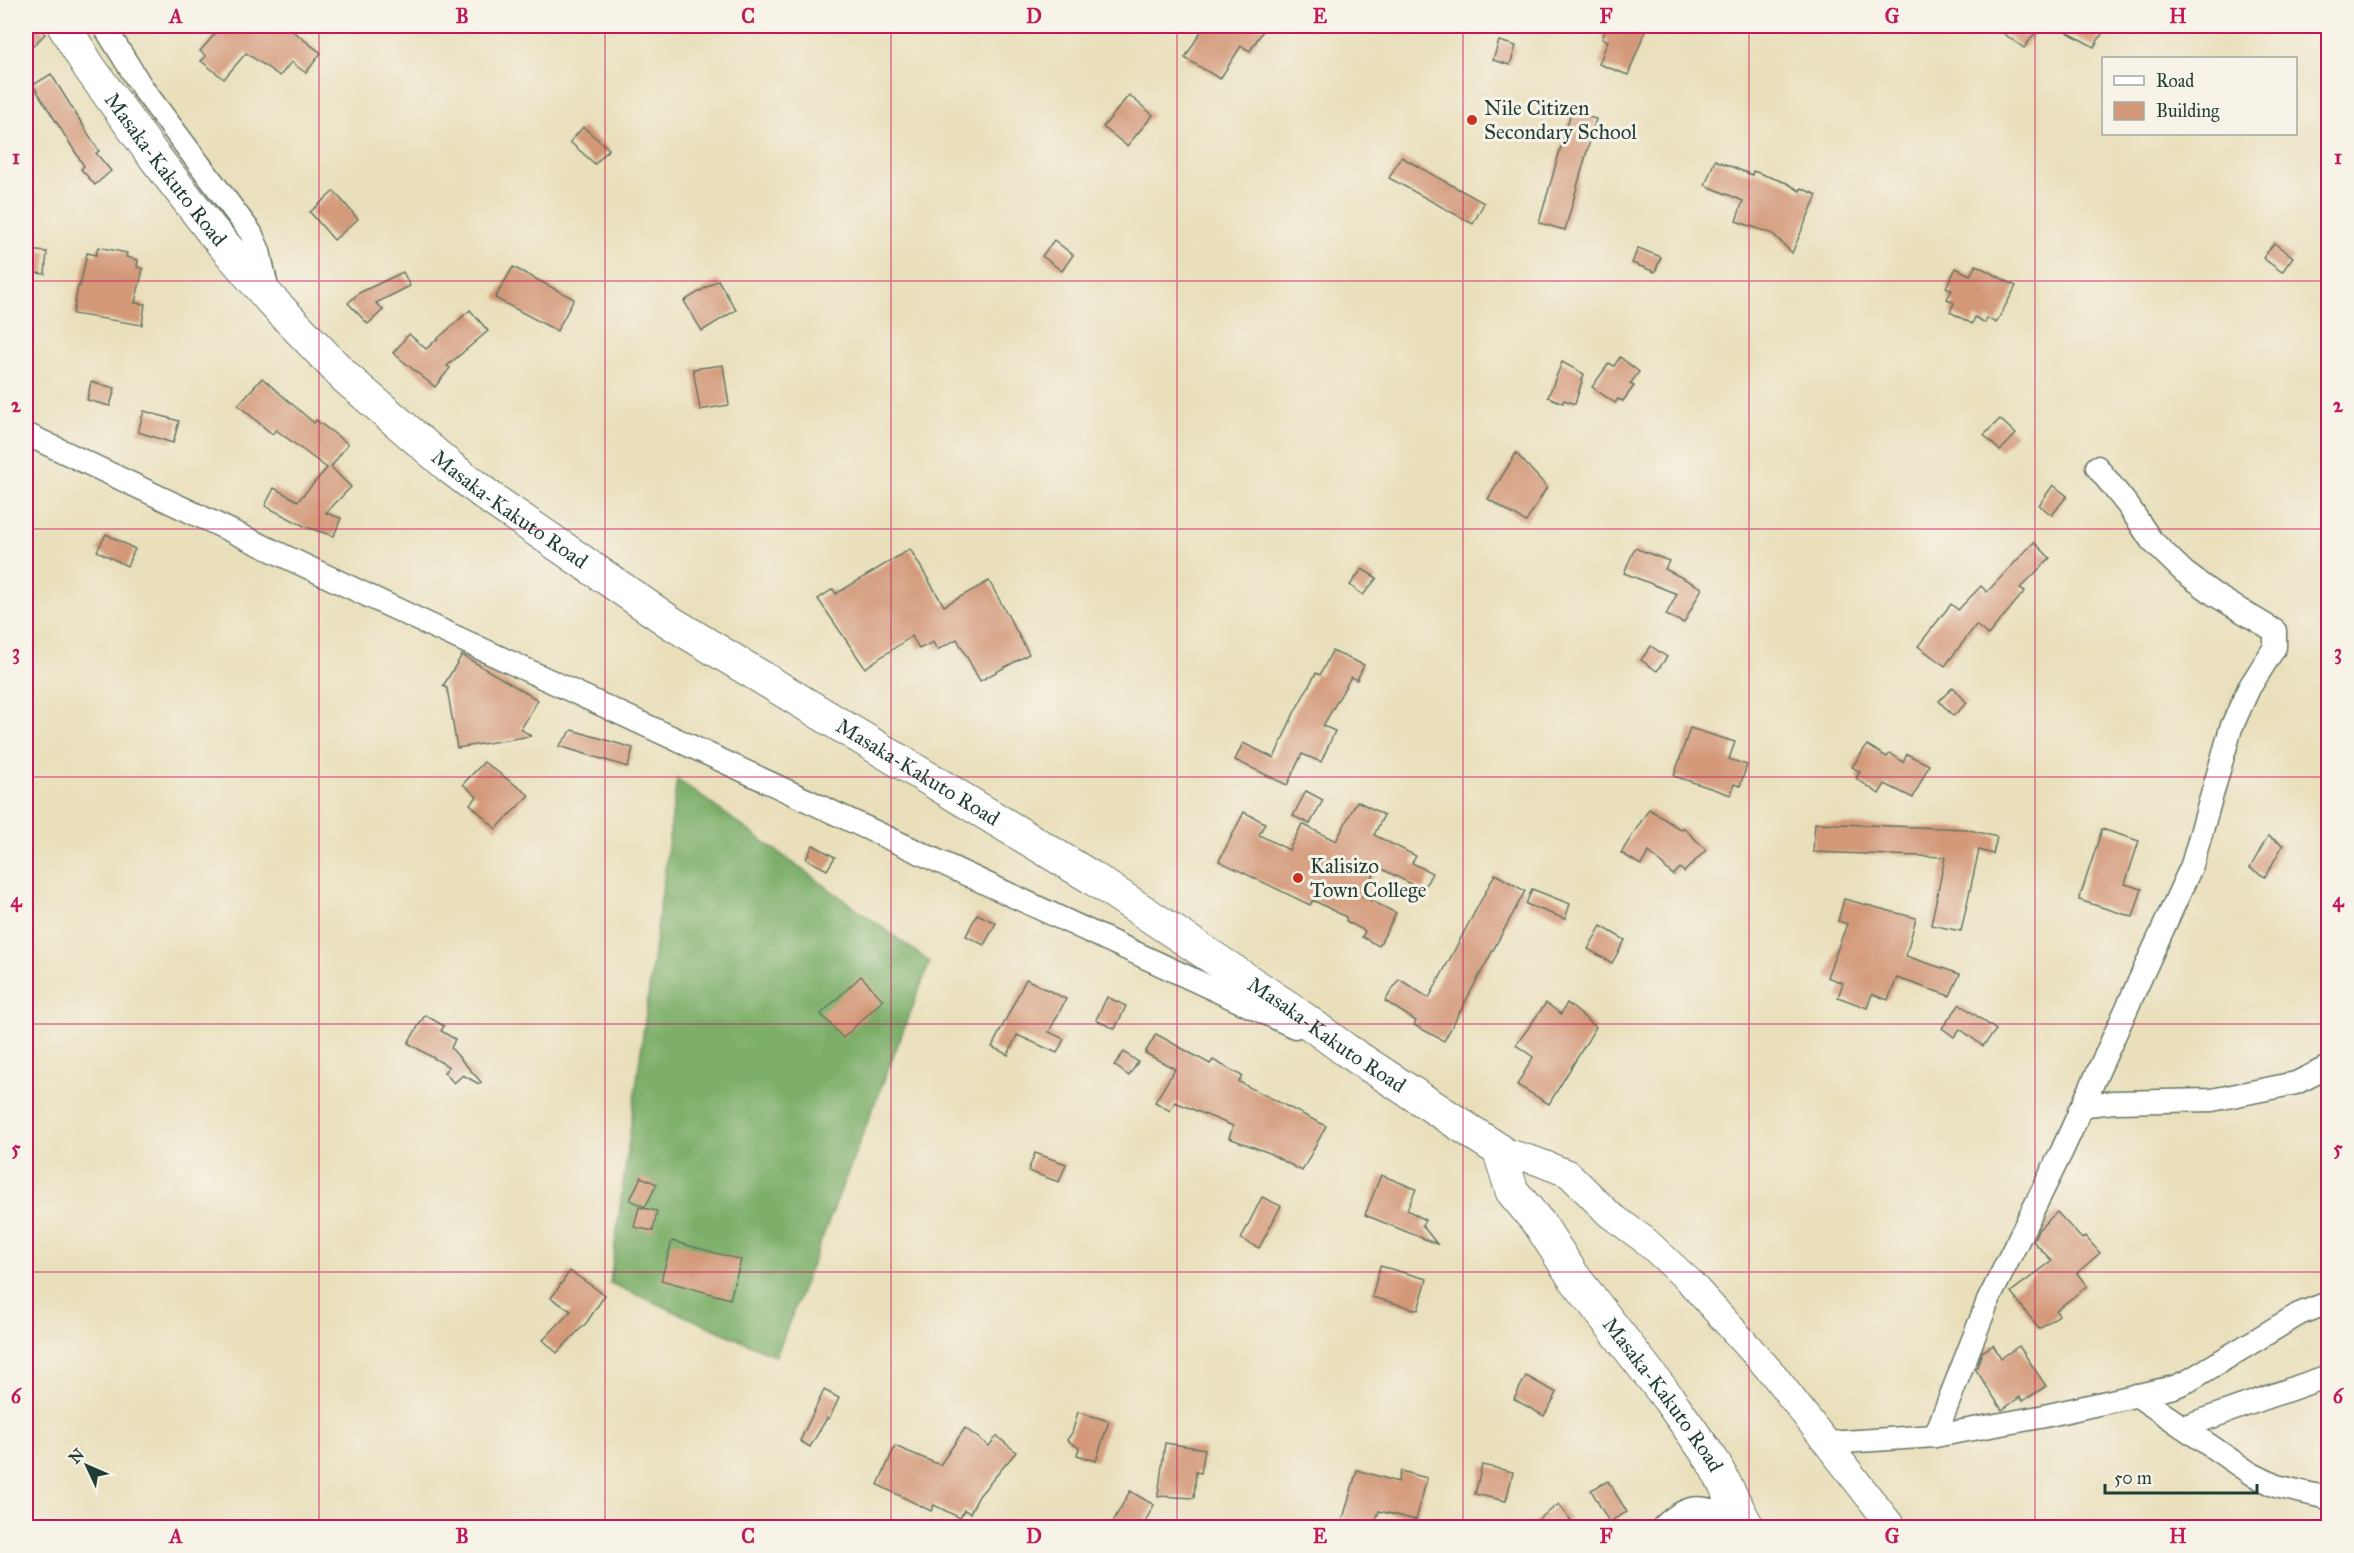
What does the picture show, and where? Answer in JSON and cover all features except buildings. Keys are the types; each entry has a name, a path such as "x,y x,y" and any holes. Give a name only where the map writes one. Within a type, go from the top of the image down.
{"highway":[{"name":"Masaka-Kakuto Road","path":"64,26 89,67 150,151 212,231 270,299 317,350 399,425 493,500 618,588 680,628 1091,877 1286,1006 1346,1050 1499,1150 1512,1191 1541,1226 1573,1276 1668,1398 1712,1460 1747,1524"}],"street":[{"path":"104,26 143,89 251,233 259,251 270,299"},
{"path":"26,434 440,630 1346,1050"},
{"path":"1935,1436 1988,1300 2079,1111 2192,865 2231,728 2248,688 2275,647 2277,639 2275,631 2215,595 2184,572 2151,540 2129,507 2097,467"},
{"path":"2079,1111 2087,1105 2114,1102 2212,1100 2296,1083 2328,1067"},
{"path":"1499,1150 1569,1174 1609,1215 1646,1241 1689,1281 1773,1374 1893,1527"},
{"path":"1828,1443 1935,1436 2040,1417 2174,1387 2188,1381 2299,1314 2328,1303"},
{"path":"2183,1427 2328,1376"},
{"path":"2136,1395 2250,1473 2276,1486 2328,1498"},
{"path":"1662,1527 1686,1508 1697,1507 1747,1524"}],"green space":[{"path":"677,779 930,962 776,1356 610,1283"}],"place":[{"name":"Nile Citizen Secondary School","path":"1472,120"},
{"name":"Kalisizo Town College","path":"1298,878"}]}
